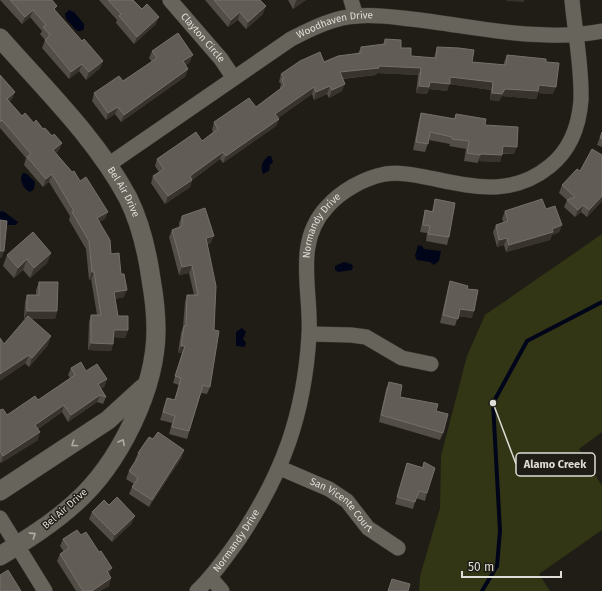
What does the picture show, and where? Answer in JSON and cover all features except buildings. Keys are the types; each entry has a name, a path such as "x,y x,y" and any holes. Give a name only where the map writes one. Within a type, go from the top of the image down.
{"street":[{"name":"Clayton Circle","path":"170,0 220,59 233,77"},
{"path":"351,0 356,16"},
{"name":"Normandy Drive","path":"197,591 211,578 254,516 280,468 296,423 303,386 309,334 306,267 307,247 315,225 326,207 343,193 363,181 384,174 407,173 468,186 493,188 514,186 538,176 558,160 572,141 578,121 581,100 572,0"},
{"name":"Woodhaven Drive","path":"108,165 168,125 233,77 291,39 312,28 356,16 385,16 530,34 575,35 602,31"},
{"name":"Bel Air Drive","path":"0,38 74,122 108,165 128,199 141,228 153,294 156,331 147,384 133,423 114,457 96,481 76,502 48,525 0,556"},
{"path":"309,334 351,334 366,337 402,358 431,364"},
{"path":"0,491 108,420 147,384"},
{"name":"San Vicente Court","path":"280,468 329,489 347,501 376,534 398,548"},
{"path":"0,518 45,591"},
{"path":"211,578 222,591"}],"green space":[{"path":"602,234 602,432 579,449 602,486 602,530 539,574 550,591 419,591 420,576 440,508 441,456 467,356 485,315"}],"water":[{"path":"69,10 74,12 84,24 84,29 77,31 66,19 65,14"},
{"path":"268,156 271,156 273,162 270,165 269,171 263,174 262,164"},
{"path":"23,173 27,174 35,182 34,189 30,192 22,184 21,178"},
{"path":"3,211 18,222 16,225 0,225 0,212"},
{"path":"418,245 422,246 424,249 441,251 439,261 434,265 430,262 417,260 415,256"},
{"path":"344,262 353,266 352,270 338,272 335,270 335,266"},
{"path":"242,328 246,332 243,339 246,343 245,347 236,346 236,332"}],"waterway":[{"path":"482,591 497,566 500,531 493,403 527,341 602,302"}],"place":[{"name":"Alamo Creek","path":"493,403"}]}
